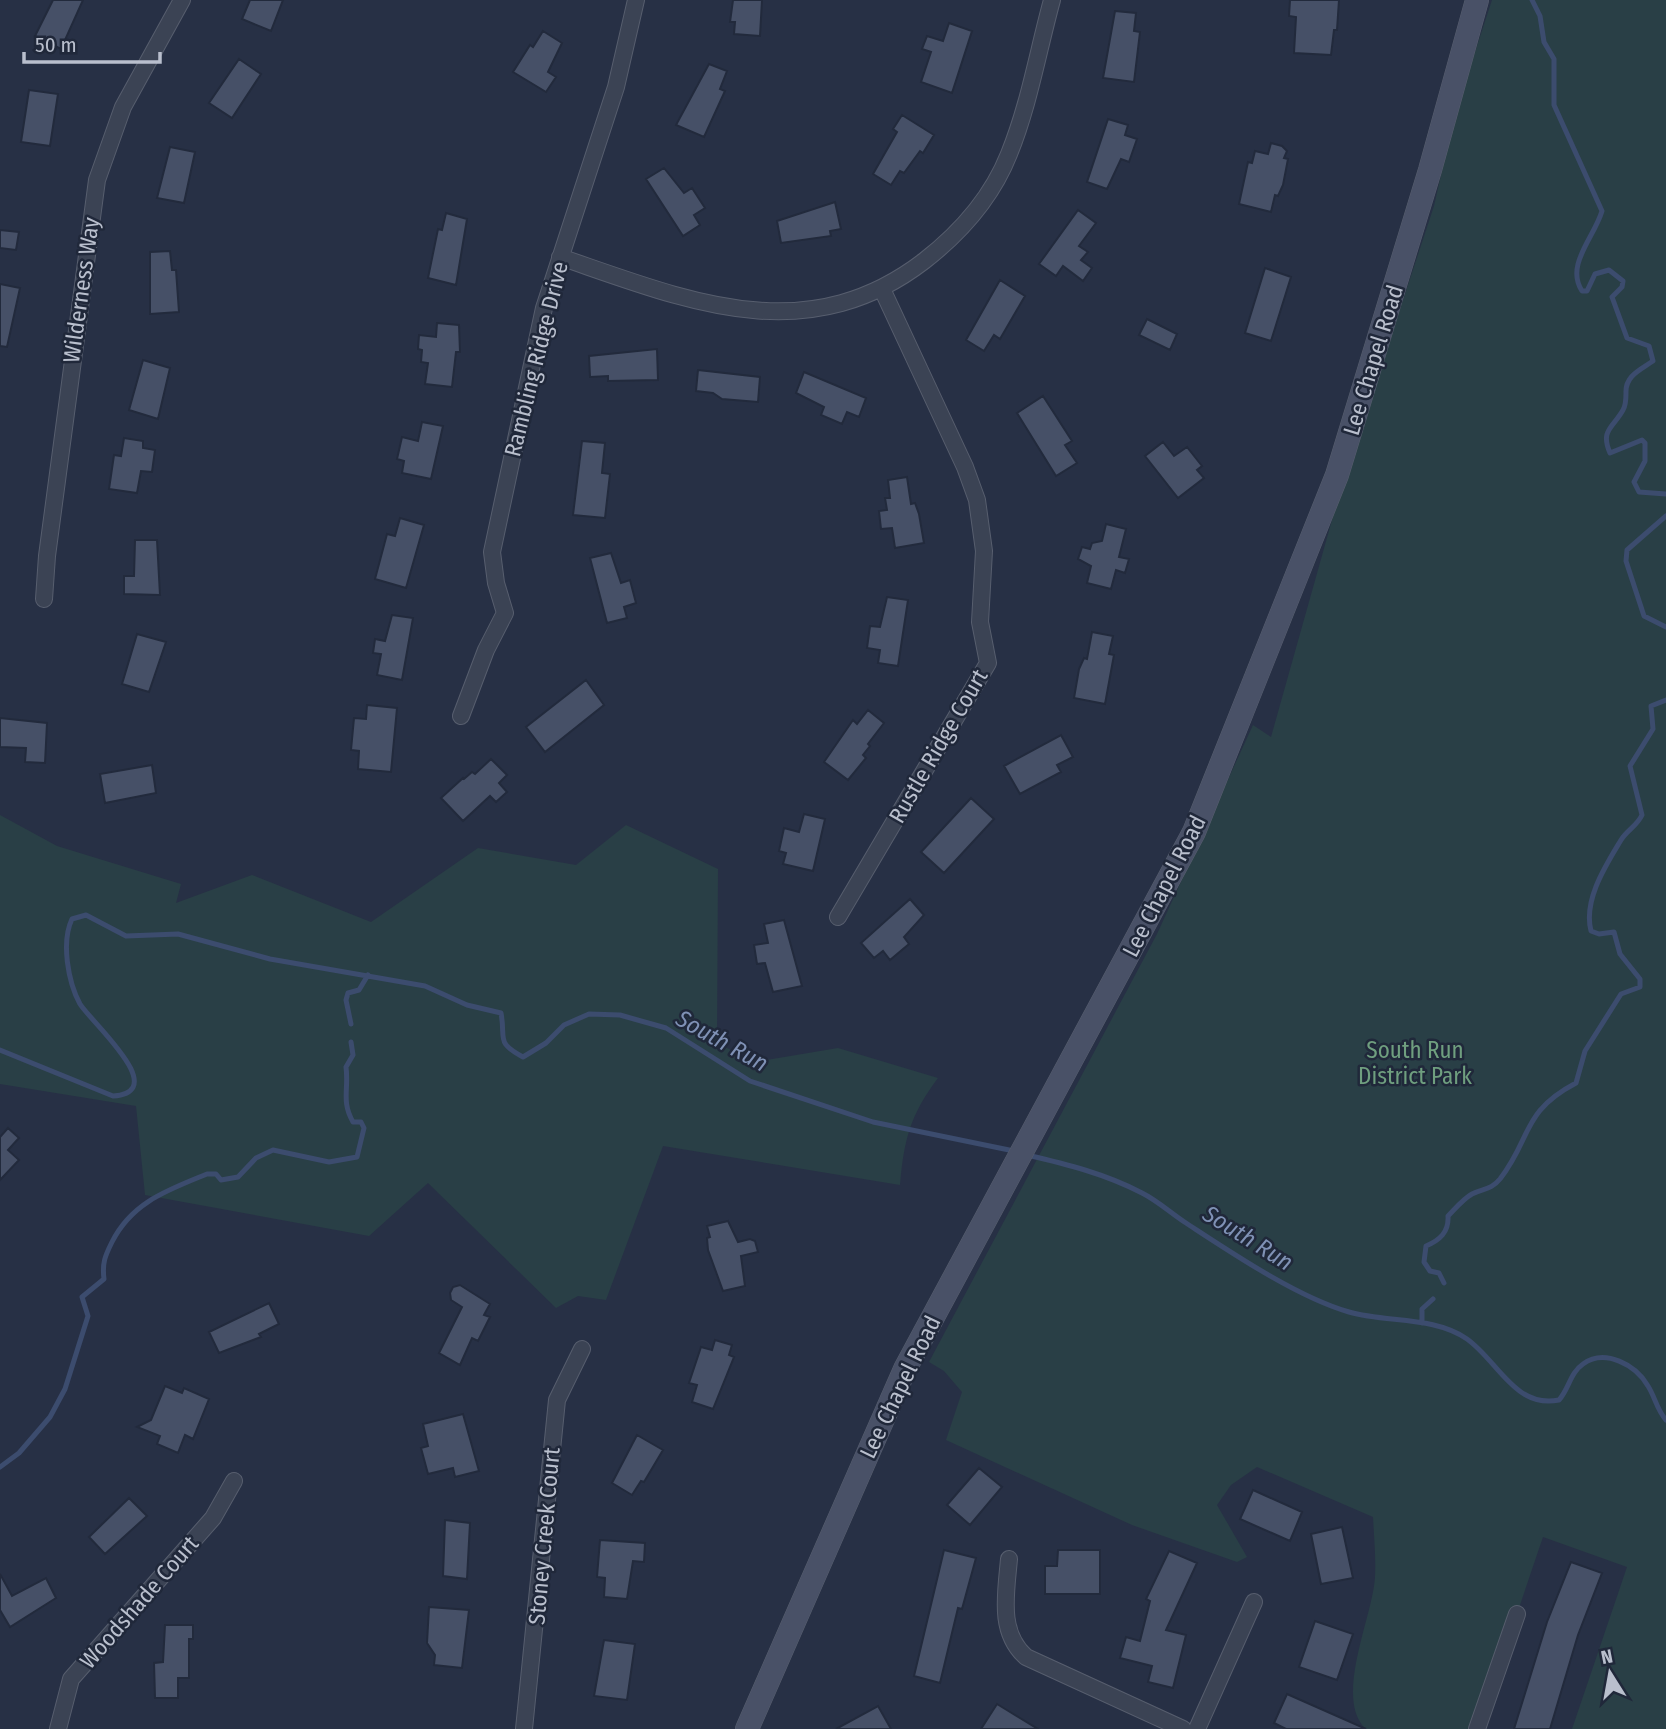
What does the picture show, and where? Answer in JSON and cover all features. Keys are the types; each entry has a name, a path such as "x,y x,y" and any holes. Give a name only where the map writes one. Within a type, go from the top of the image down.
{"main road":[{"name":"Lee Chapel Road","path":"747,1729 905,1369 1194,832 1337,475 1415,221 1477,0"}],"street":[{"name":"Wilderness Way","path":"44,599 47,556 97,180 123,107 182,0"},
{"name":"Rambling Ridge Drive","path":"461,716 486,650 505,613 496,583 492,552 544,308 620,74 636,0"},
{"path":"560,257 713,306 752,312 817,308 882,289 905,275 956,233 973,214 1000,173 1020,119 1052,0"},
{"name":"Rustle Ridge Court","path":"838,917 988,663 980,622 984,551 977,500 965,467 882,289"},
{"name":"Stoney Creek Court","path":"524,1729 557,1400 582,1349"},
{"name":"Woodshade Court","path":"58,1729 71,1679 213,1518 234,1481"},
{"path":"1009,1559 1007,1622 1013,1646 1026,1657 1183,1729"},
{"path":"1197,1729 1254,1602"},
{"path":"1477,1729 1517,1614"}],"green space":[{"name":"South Run District Park","path":"1492,0 1666,0 1666,1729 1572,1729 1627,1567 1543,1537 1478,1729 1366,1729 1357,1715 1353,1698 1357,1656 1375,1577 1373,1517 1257,1467 1231,1485 1217,1505 1247,1557 1237,1562 1132,1525 946,1440 962,1392 944,1371 929,1362 1157,934 1253,725 1271,737 1341,488 1434,206 1455,113"},
{"path":"0,815 57,846 181,884 176,903 252,875 371,922 478,848 576,865 626,825 718,869 717,1043 755,1062 838,1048 938,1078 928,1091 910,1128 900,1185 663,1146 606,1300 578,1296 556,1308 428,1183 369,1236 145,1195 136,1106 0,1084"}],"building":[{"path":"53,0 83,0 61,49 35,36"},
{"path":"250,0 283,0 271,31 242,19"},
{"path":"733,0 762,0 760,36 734,34 735,22 730,22"},
{"path":"1290,0 1339,0 1337,30 1334,30 1331,55 1294,53 1296,17 1289,16"},
{"path":"1115,11 1136,13 1134,31 1140,32 1134,82 1103,78"},
{"path":"949,23 972,31 952,93 921,82 931,52 922,49 927,36 943,41"},
{"path":"543,31 562,43 548,72 556,77 546,92 513,72 530,45 533,47"},
{"path":"239,59 261,74 232,118 209,103"},
{"path":"709,64 727,71 720,89 725,91 704,137 676,125"},
{"path":"29,90 58,94 50,146 21,142"},
{"path":"902,115 934,135 923,153 920,151 904,173 900,171 891,185 873,174 897,132 893,129"},
{"path":"1108,119 1128,125 1125,135 1137,139 1129,162 1121,159 1107,189 1087,182"},
{"path":"1271,143 1282,146 1287,151 1284,158 1288,159 1283,185 1278,196 1275,195 1271,212 1239,204 1248,162 1252,163 1255,151 1268,154"},
{"path":"170,147 195,152 184,203 157,198"},
{"path":"664,168 684,193 692,188 705,208 694,215 700,225 683,236 646,179"},
{"path":"835,202 841,229 830,231 831,236 781,243 777,221"},
{"path":"1078,210 1096,223 1079,246 1088,252 1081,260 1092,268 1083,281 1063,266 1056,276 1039,264"},
{"path":"446,213 467,219 456,285 428,278 438,229 442,230"},
{"path":"0,230 19,232 16,250 0,248"},
{"path":"170,251 172,270 176,270 179,312 150,314 150,252"},
{"path":"1265,268 1291,277 1271,341 1245,333"},
{"path":"1000,280 1025,296 1000,339 994,335 984,351 966,340"},
{"path":"0,284 20,288 7,347 0,346"},
{"path":"1147,319 1177,334 1170,350 1139,335"},
{"path":"437,323 459,325 460,352 456,352 452,387 425,384 428,363 421,362 419,335 436,337"},
{"path":"657,349 658,380 608,381 608,376 590,377 589,356"},
{"path":"143,360 170,368 158,419 129,410"},
{"path":"698,370 760,377 758,402 722,399 713,393 696,391"},
{"path":"804,372 866,398 859,417 847,412 842,424 821,415 824,407 796,393"},
{"path":"1043,396 1072,441 1065,445 1077,463 1056,476 1017,413"},
{"path":"422,422 443,426 431,479 402,473 404,461 397,459 402,437 418,441"},
{"path":"124,438 143,441 143,448 155,450 152,472 141,471 137,493 109,489 114,455 121,456"},
{"path":"582,441 605,443 602,473 610,474 605,518 573,515"},
{"path":"1163,442 1174,456 1187,447 1202,466 1197,470 1204,478 1178,498 1145,456"},
{"path":"907,477 911,504 915,503 919,514 924,543 895,548 892,528 881,529 879,511 887,510 885,498 890,498 888,480"},
{"path":"400,518 424,525 406,588 375,579 387,534 395,536"},
{"path":"1106,524 1126,529 1119,557 1129,559 1125,573 1116,570 1111,589 1087,583 1091,566 1078,559 1082,547 1090,549 1092,543 1102,541"},
{"path":"135,540 157,540 160,595 124,594 124,576 134,576"},
{"path":"611,553 621,583 630,580 636,603 624,607 627,618 607,623 590,558"},
{"path":"887,597 908,600 898,666 878,663 880,650 867,648 870,626 880,627"},
{"path":"392,615 413,618 402,680 377,675 381,654 373,653 375,639 385,641"},
{"path":"1092,632 1113,636 1109,654 1114,655 1105,704 1074,698 1079,669 1084,658 1087,659"},
{"path":"137,634 166,642 149,692 122,684"},
{"path":"586,680 604,705 545,752 526,727"},
{"path":"367,705 397,708 391,772 358,769 359,751 351,750 354,718 366,719"},
{"path":"868,710 884,723 868,744 870,746 863,755 866,758 848,780 824,762 853,720 857,724"},
{"path":"0,718 47,723 45,763 25,762 26,748 0,747"},
{"path":"1061,735 1073,757 1057,765 1061,772 1020,794 1004,766"},
{"path":"491,759 507,775 499,783 507,792 496,802 490,796 463,821 441,798 463,778 472,772 475,774"},
{"path":"152,765 156,793 105,803 100,774"},
{"path":"971,798 994,819 944,873 921,852"},
{"path":"804,814 825,819 813,871 783,864 786,853 779,851 784,828 799,832"},
{"path":"910,899 924,915 904,937 909,944 890,960 883,951 874,958 861,943"},
{"path":"784,920 802,986 773,992 765,963 757,964 754,945 768,943 764,924"},
{"path":"8,1128 19,1138 8,1150 19,1160 0,1180 0,1137"},
{"path":"728,1221 738,1242 750,1239 755,1241 758,1252 741,1256 745,1286 723,1291 708,1250 707,1238 710,1237 707,1226"},
{"path":"460,1285 490,1304 484,1315 490,1317 478,1341 472,1338 460,1365 439,1353 462,1307 451,1300 450,1293 453,1287"},
{"path":"269,1303 279,1324 259,1334 261,1337 219,1353 209,1332"},
{"path":"715,1340 732,1345 729,1355 734,1357 713,1409 692,1402 697,1385 689,1383 701,1347 712,1350"},
{"path":"165,1386 182,1393 184,1388 209,1399 193,1439 185,1435 178,1453 157,1444 160,1436 137,1427 151,1420"},
{"path":"463,1414 479,1471 455,1477 453,1468 428,1474 421,1448 428,1446 423,1424"},
{"path":"637,1435 663,1450 644,1482 641,1481 632,1495 612,1483"},
{"path":"979,1468 1002,1487 970,1525 947,1505"},
{"path":"1253,1490 1302,1512 1290,1541 1240,1519"},
{"path":"129,1498 147,1516 105,1554 89,1537"},
{"path":"445,1520 470,1523 467,1579 443,1576"},
{"path":"1342,1527 1353,1578 1321,1584 1311,1534"},
{"path":"600,1540 645,1543 644,1562 633,1561 627,1599 604,1597 605,1578 597,1577"},
{"path":"944,1550 976,1558 962,1609 958,1608 940,1683 914,1676"},
{"path":"1058,1550 1100,1550 1100,1594 1045,1594 1045,1566 1057,1566"},
{"path":"1169,1551 1197,1563 1166,1630 1186,1635 1173,1688 1148,1682 1152,1666 1120,1658 1126,1637 1140,1641 1150,1601 1146,1599"},
{"path":"1571,1562 1602,1573 1578,1635 1550,1729 1514,1729 1547,1622"},
{"path":"0,1574 12,1596 46,1578 56,1598 10,1627 0,1610"},
{"path":"429,1607 469,1610 462,1668 434,1665 435,1655 427,1643"},
{"path":"1315,1621 1353,1634 1337,1680 1299,1667"},
{"path":"165,1625 193,1625 193,1639 189,1639 189,1678 178,1678 178,1698 155,1698 154,1663 163,1662"},
{"path":"604,1640 635,1644 627,1700 594,1696"},
{"path":"1287,1694 1366,1729 1286,1729 1274,1723"},
{"path":"997,1704 1038,1729 981,1729"},
{"path":"878,1706 891,1729 836,1729"}],"waterway":[{"path":"1532,0 1540,16 1544,42 1554,59 1554,105 1602,211 1579,261 1578,281 1582,291 1587,291 1595,274 1609,270 1623,281 1622,287 1612,297 1627,338 1649,346 1653,361 1634,374 1628,382 1625,406 1607,434 1607,445 1610,453 1642,440 1645,443 1645,461 1634,482 1639,492 1666,494"},
{"path":"1666,516 1627,550 1626,561 1644,616 1666,627"},
{"path":"1444,1283 1439,1273 1430,1271 1424,1262 1426,1246 1443,1235 1448,1216 1462,1201 1494,1185 1500,1179 1536,1115 1545,1104 1576,1083 1585,1051 1621,994 1640,987 1640,979 1620,954 1614,932 1599,934 1591,931 1590,907 1597,883 1609,860 1623,837 1642,815 1630,766 1653,729 1651,706 1666,700"},
{"name":"South Run","path":"0,1050 113,1096 129,1092 134,1082 131,1070 123,1055 80,1004 69,974 69,928 72,919 86,915 126,936 178,934 270,959 425,986 467,1005 501,1013 503,1039 508,1047 523,1057 546,1043 564,1025 589,1014 620,1015 666,1028 750,1081 873,1122 1014,1151"},
{"path":"351,1024 346,1000 348,993 359,990 368,975"},
{"path":"0,1467 19,1453 50,1417 65,1389 88,1316 82,1297 104,1279 103,1268 112,1242 120,1228 141,1207 165,1192 207,1174 216,1174 221,1180 238,1177 256,1158 273,1150 329,1162 357,1157 364,1128 361,1122 353,1122 347,1108 346,1067 353,1055 351,1042"},
{"name":"South Run","path":"1027,1155 1071,1166 1128,1186 1154,1200 1265,1273 1329,1305 1364,1315 1425,1323 1454,1332 1478,1348 1508,1381 1530,1397 1544,1401 1559,1400 1575,1372 1583,1364 1601,1358 1619,1361 1643,1378 1666,1420"},
{"path":"1422,1323 1422,1309 1433,1299"}]}
